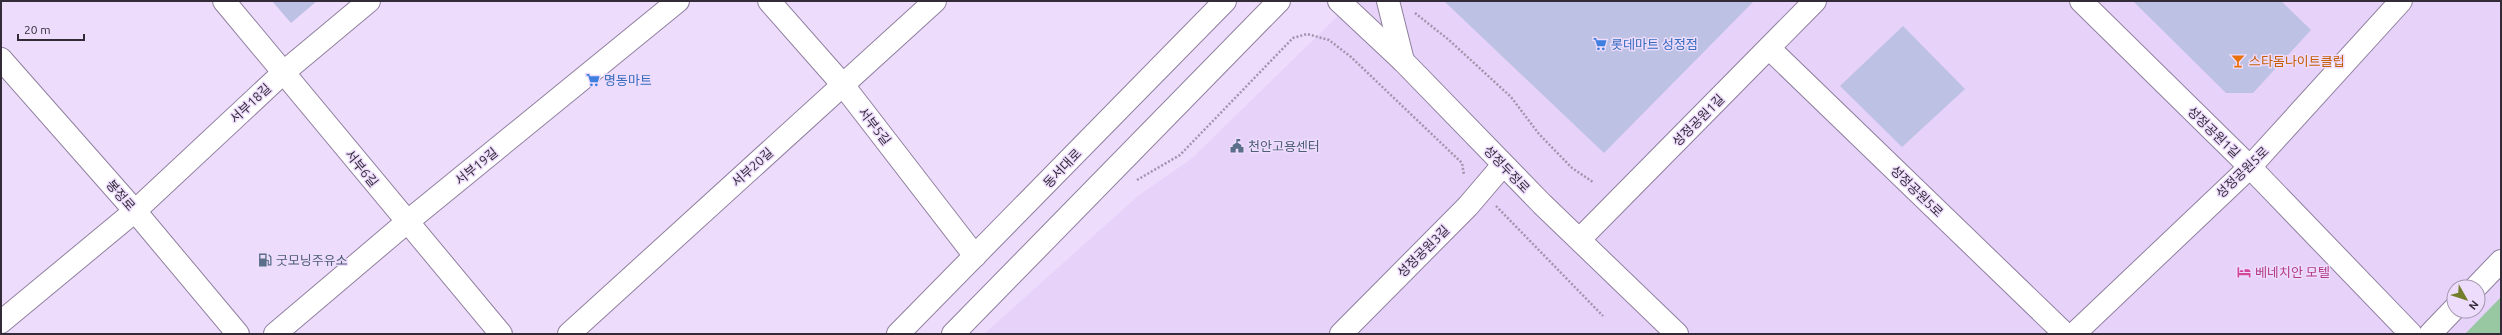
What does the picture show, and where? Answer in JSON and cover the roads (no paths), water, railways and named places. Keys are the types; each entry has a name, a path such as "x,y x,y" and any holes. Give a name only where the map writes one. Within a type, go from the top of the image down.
{"street":[{"name":"서부6길","path":"224,1 501,334"},
{"name":"서부18길","path":"1,322 135,211 284,72 370,1"},
{"name":"서부19길","path":"275,334 407,222 678,1"},
{"name":"서부5길","path":"769,1 843,85 975,256"},
{"name":"서부20길","path":"569,334 936,1"},
{"name":"동서대로","path":"898,334 1225,1"},
{"path":"953,334 1279,1"},
{"name":"성정두정로","path":"1339,1 1403,61 1503,164 1677,334"},
{"path":"1388,1 1403,61"},
{"name":"성정공원1길","path":"1580,239 1815,1"},
{"name":"성정공원1길","path":"2081,1 2250,167 2411,334"},
{"name":"성정공원5로","path":"2074,334 2250,167 2401,1"},
{"name":"성정공원5로","path":"1769,48 2065,334"},
{"name":"봉정로","path":"1,58 135,211 238,334"},
{"name":"성정공원3길","path":"1341,334 1468,206 1503,164"},
{"path":"2484,279 2501,261"},
{"path":"2430,334 2446,317"}],"place":[{"name":"롯데마트 성정점","path":"1600,44"},
{"name":"스타돔나이트클럽","path":"2238,61"},
{"name":"명동마트","path":"593,80"},
{"name":"천안고용센터","path":"1237,146"},
{"name":"굿모닝주유소","path":"265,260"},
{"name":"베네치안 모텔","path":"2244,272"}]}
